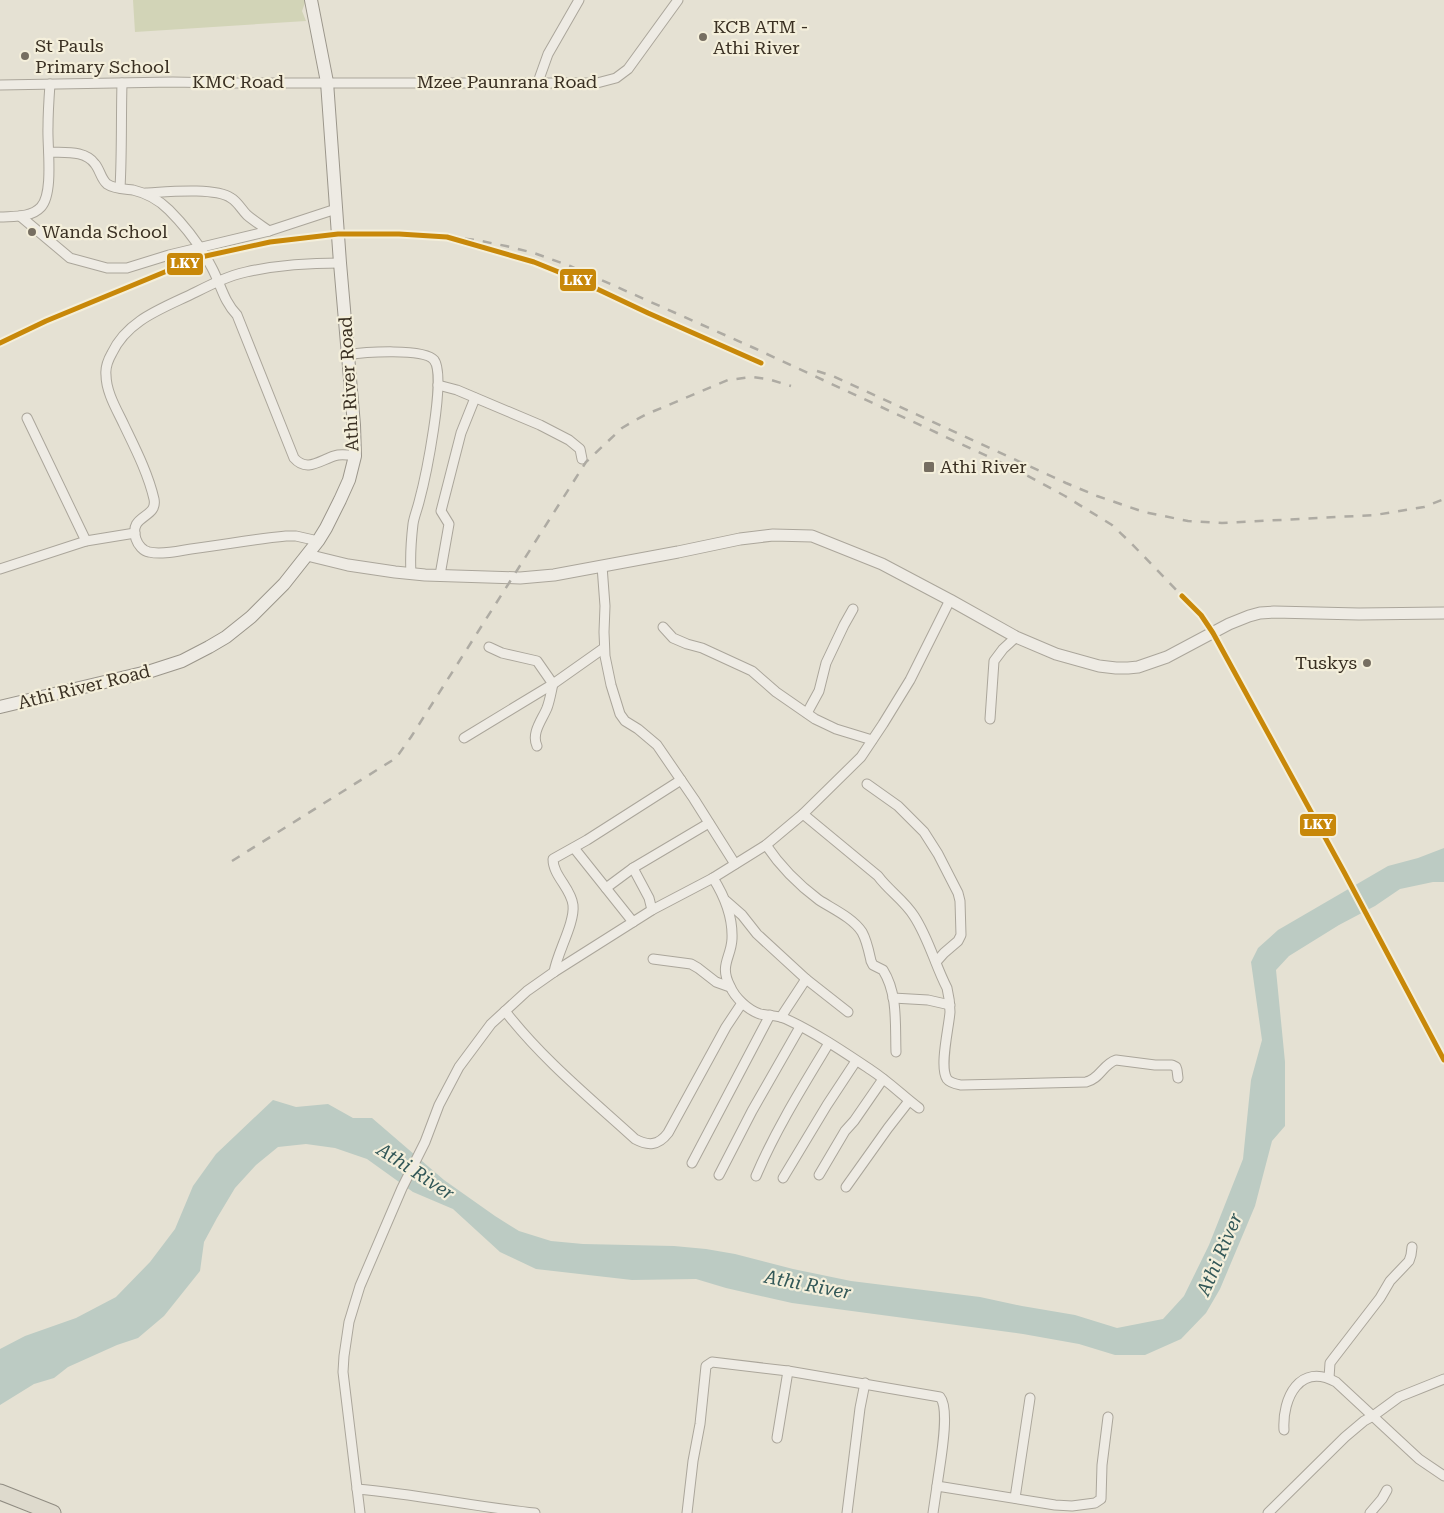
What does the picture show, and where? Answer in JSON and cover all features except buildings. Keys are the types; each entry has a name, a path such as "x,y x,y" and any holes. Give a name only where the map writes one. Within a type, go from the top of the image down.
{"highway":[{"path":"0,1492 53,1513"}],"main road":[{"name":"Athi River Road","path":"0,708 151,671 194,655 226,637 257,612 307,556 318,541 343,494 349,480 354,456 354,425 326,82 311,0"}],"street":[{"path":"538,82 548,54 579,0"},
{"name":"Mzee Paunrana Road","path":"326,82 597,82 616,78 628,69 678,0"},
{"name":"KMC Road","path":"0,85 326,82"},
{"path":"120,188 122,83"},
{"path":"0,217 20,216 34,212 42,207 44,202 47,188 49,152 50,84"},
{"path":"49,152 88,156 108,184 120,188 144,193 211,192 223,194 231,198 247,215 269,231"},
{"path":"144,193 168,208 188,230 200,247 227,303 237,315 298,464 309,466 336,456 354,456"},
{"path":"20,216 70,258 107,268 127,268 200,247 269,231 336,209"},
{"path":"318,541 296,536 286,536 171,552 146,552 139,545 135,533 136,524 151,512 155,503 138,454 116,408 106,375 108,360 125,333 138,322 167,305 218,281 244,273 298,264 340,262"},
{"path":"348,354 370,352 422,354 429,356 436,364 438,384 436,411 423,487 413,522 410,554 411,574"},
{"path":"438,384 457,390 540,425 569,440 580,449 582,459"},
{"path":"440,575 449,524 441,511 461,433 475,398"},
{"path":"27,418 86,541"},
{"path":"0,568 86,541 135,533"},
{"path":"307,556 348,565 411,574 520,578 554,575 740,539 773,535 812,536 882,564 1016,637 1056,654 1099,666 1128,668 1138,667 1167,657 1229,624 1260,613 1444,613"},
{"path":"602,566 605,606 604,648 611,685 622,718 657,745 735,864"},
{"path":"360,1513 343,1372 349,1322 360,1286 402,1188 425,1142 439,1105 459,1067 491,1024 527,991 652,910 713,878 766,845 803,814 861,757 910,680 950,600"},
{"path":"806,713 819,691 826,663 853,609"},
{"path":"663,627 673,638 702,648 752,671 776,692 806,713 836,730 872,740"},
{"path":"990,719 994,661 1016,637"},
{"path":"489,647 502,653 537,661 553,684"},
{"path":"464,738 553,684 604,648"},
{"path":"537,746 534,740 536,732 546,709 553,684"},
{"path":"554,972 569,926 573,906 554,868 553,859 574,848 681,780"},
{"path":"866,784 898,806 924,832 938,854 958,893 961,935 936,962"},
{"path":"803,814 878,876 885,886 905,904 920,926 947,988 950,1005 944,1065 948,1080 961,1085 1086,1082 1096,1078 1110,1062 1116,1060 1155,1065 1172,1065 1177,1070 1178,1078"},
{"path":"606,888 633,868 709,823"},
{"path":"766,845 776,860 802,886 859,928 865,938 871,961 885,973 894,998 896,1007 896,1052"},
{"path":"574,848 633,922"},
{"path":"633,868 649,898 652,910"},
{"path":"713,878 726,901 732,926 732,940 725,974 730,987 742,1002 756,1012 781,1017 829,1043 882,1079 919,1108"},
{"path":"726,901 742,915 757,934 806,979 848,1012"},
{"path":"653,959 691,964 716,982 730,987"},
{"path":"781,1017 806,979"},
{"path":"894,998 928,1000 950,1005"},
{"path":"505,1010 526,1038 620,1126 642,1143 656,1144 668,1133 726,1027 742,1002"},
{"path":"692,1163 770,1015"},
{"path":"719,1175 752,1111 800,1027"},
{"path":"756,1176 784,1120 829,1043"},
{"path":"783,1178 826,1105 856,1061"},
{"path":"820,1175 845,1131 854,1121 882,1079"},
{"path":"846,1187 909,1101"},
{"path":"1329,1378 1330,1363 1333,1358 1380,1298 1390,1281 1409,1261 1412,1247"},
{"path":"687,1513 706,1366 712,1362 788,1371 940,1397 943,1401 945,1424 933,1513"},
{"path":"777,1438 788,1371"},
{"path":"1284,1430 1284,1418 1288,1399 1298,1385 1304,1379 1311,1376 1317,1375 1329,1378 1336,1382 1419,1459 1444,1476"},
{"path":"1268,1513 1364,1420 1400,1397 1444,1379"},
{"path":"847,1513 860,1408 865,1384"},
{"path":"1016,1498 1030,1398"},
{"path":"937,1486 1056,1505 1098,1502 1102,1491 1103,1453 1108,1416"},
{"path":"357,1489 386,1491 493,1509 535,1513"},
{"path":"1370,1513 1387,1490"}],"green space":[{"path":"133,0 306,0 302,11 306,21 135,32"}],"water":[{"path":"1444,848 1444,882 1433,882 1400,889 1375,906 1339,925 1289,956 1276,970 1285,1062 1285,1126 1272,1141 1255,1206 1220,1289 1206,1313 1181,1339 1145,1355 1115,1355 1079,1344 1023,1334 792,1303 696,1279 632,1280 536,1269 500,1252 453,1209 413,1192 367,1159 335,1148 306,1144 278,1147 256,1165 235,1188 204,1242 200,1271 164,1316 138,1338 117,1345 68,1367 54,1378 34,1384 0,1405 0,1349 25,1336 76,1318 116,1297 150,1262 175,1229 193,1186 216,1154 273,1100 296,1107 328,1104 353,1118 372,1118 444,1180 495,1216 519,1231 551,1241 706,1249 851,1281 980,1297 1075,1315 1117,1328 1163,1319 1184,1296 1209,1245 1243,1159 1251,1080 1262,1040 1251,962 1258,948 1278,930 1388,866 1418,858"}],"railway":[{"path":"447,237 506,246 534,253 570,266 754,348 1015,469 1065,496 1112,525 1182,596"},
{"path":"817,371 833,376 1097,496 1144,512 1188,521 1222,523 1375,515 1424,507 1444,499"},
{"path":"232,861 396,758 586,462 622,428 647,414 728,380 752,377 768,379 791,386"}],"transit line":[{"name":"LKY","path":"0,343 46,321 201,257 270,242 338,234 399,234 447,237 534,262 576,279 761,363"},
{"name":"LKY","path":"1182,596 1201,615 1213,633 1444,1060"}],"place":[{"name":"KCB ATM - Athi River","path":"703,37"},
{"name":"St Pauls Primary School","path":"25,56"},
{"name":"Wanda School","path":"32,232"},
{"name":"Athi River","path":"929,467"},
{"name":"Tuskys","path":"1367,663"}]}
